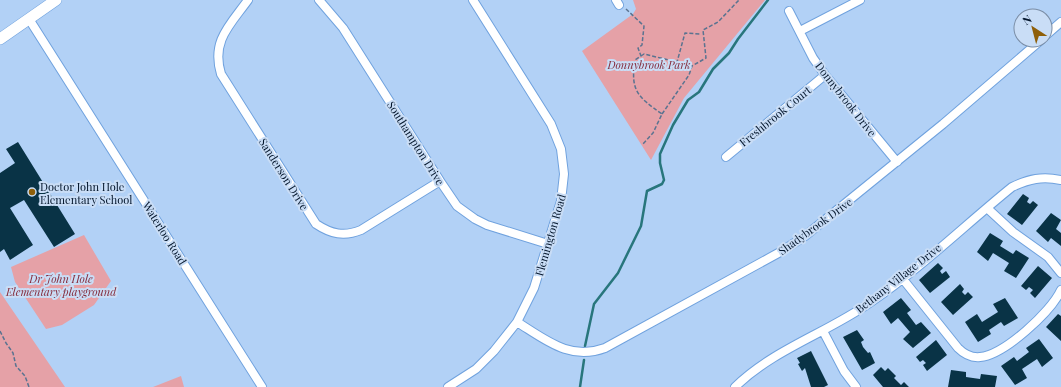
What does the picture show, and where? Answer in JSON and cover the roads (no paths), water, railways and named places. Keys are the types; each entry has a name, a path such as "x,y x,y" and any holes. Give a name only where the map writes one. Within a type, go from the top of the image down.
{"street":[{"path":"0,39 56,0"},
{"name":"Sanderson Drive","path":"248,0 223,34 218,51 218,64 221,74 316,224 332,233 351,234 440,181"},
{"name":"Southampton Drive","path":"319,0 343,28 440,181 458,206 475,219 548,244"},
{"name":"Flemington Road","path":"448,387 476,369 494,351 517,322 534,288 564,187 564,163 561,149 551,124 473,0"},
{"path":"800,31 860,0"},
{"name":"Donnybrook Drive","path":"789,11 825,75 897,162"},
{"name":"Waterloo Road","path":"29,19 262,387"},
{"path":"1053,29 1061,22"},
{"name":"Shadybrook Drive","path":"517,322 568,351 586,353 605,348 782,251 822,224 972,100 1032,48"},
{"name":"Freshbrook Court","path":"726,157 825,75"},
{"name":"Bethany Village Drive","path":"735,387 756,368 866,305 902,278 1012,187 1024,181 1043,177 1061,180"},
{"path":"987,208 1013,232 1048,257 1061,273"},
{"path":"902,278 963,352 974,357 981,357 1000,349 1012,341 1033,323 1061,290"},
{"path":"823,331 844,371 856,387"}],"waterway":[{"path":"585,346 594,304 618,273 641,226 647,191 662,184 664,180 660,163 660,154 673,125 688,100 699,92 713,69 729,53 768,0"},
{"path":"580,387 584,360"}],"place":[{"name":"Doctor John Hole Elementary School","path":"32,192"}],"park label":[{"name":"Donnybrook Park","path":"649,64"},
{"name":"Dr John Hole Elementary playground","path":"61,284"}]}
